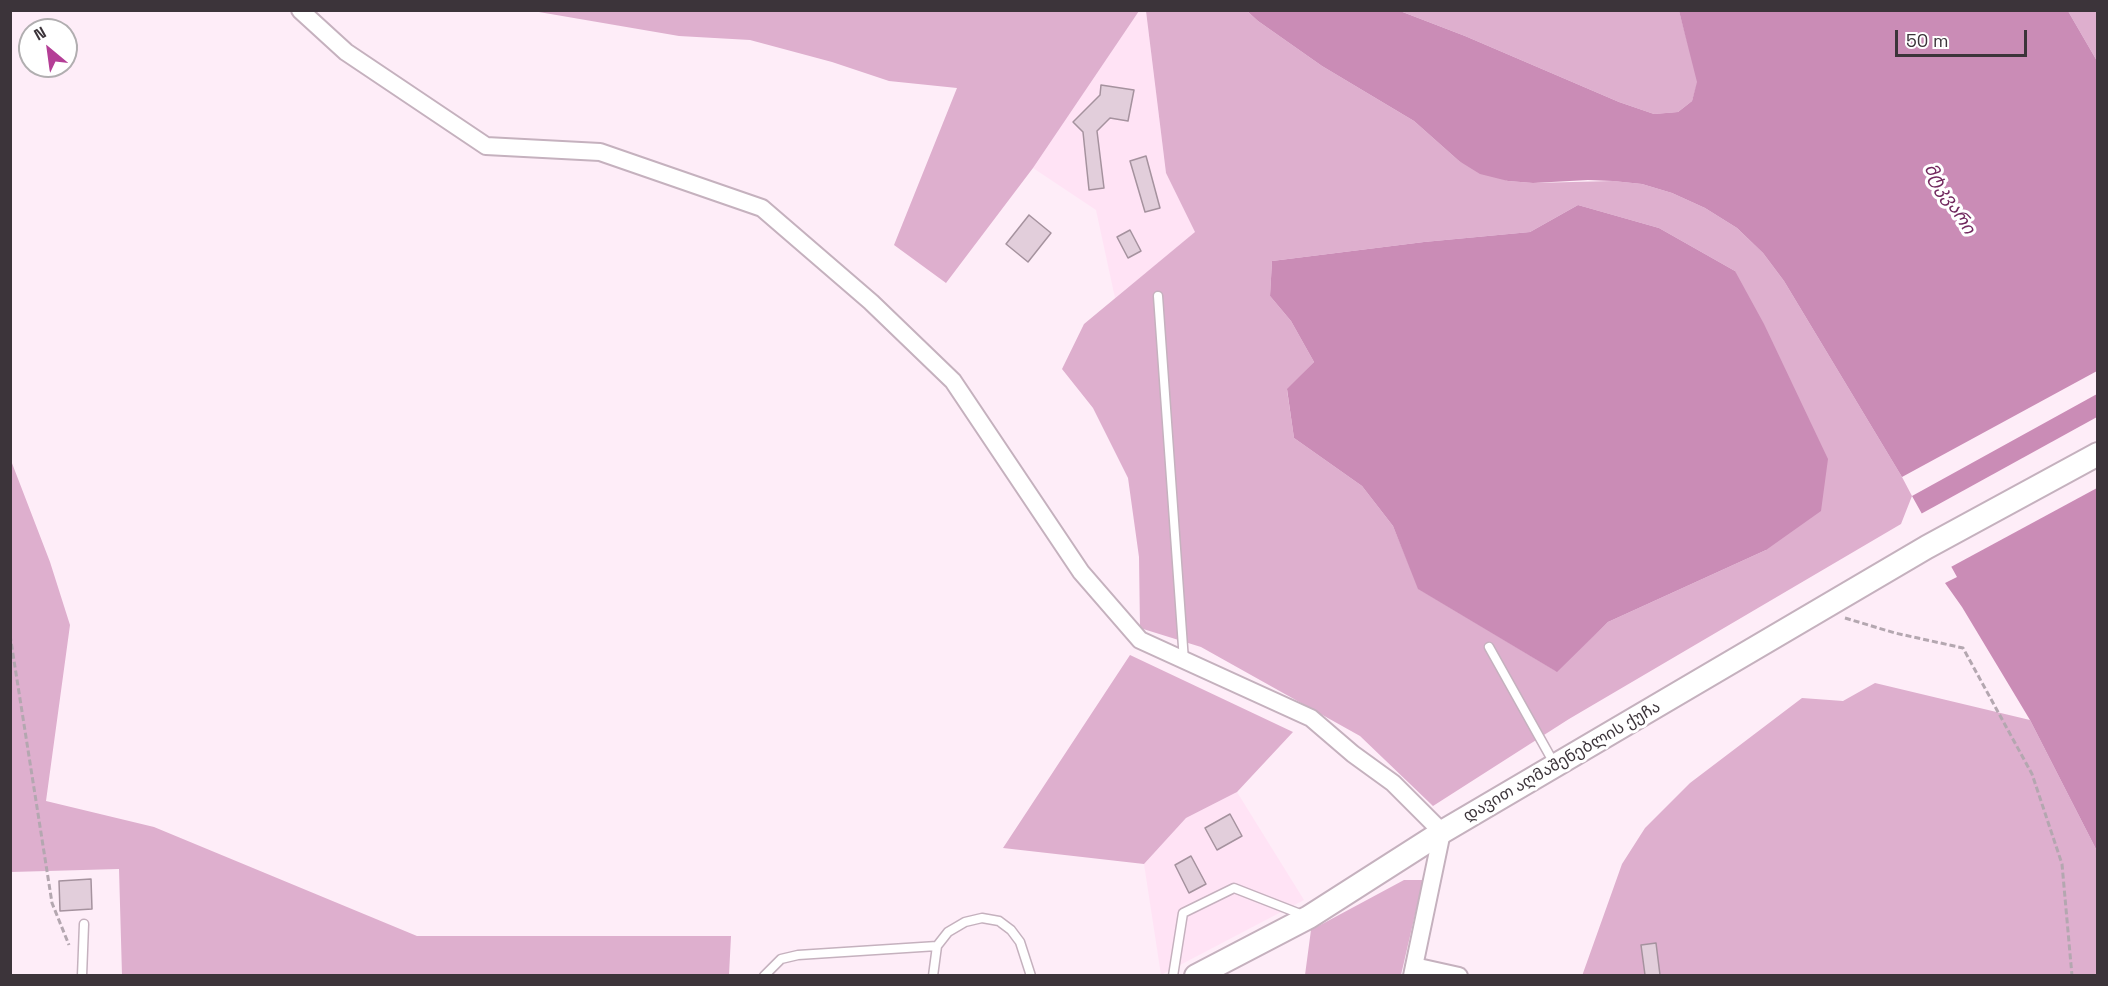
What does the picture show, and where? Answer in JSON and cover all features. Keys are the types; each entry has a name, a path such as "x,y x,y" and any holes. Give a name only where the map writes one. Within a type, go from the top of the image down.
{"main road":[{"name":"დავით აღმაშენებლის ქუჩა","path":"1196,975 1309,917 1442,832 1819,610 1927,547 2097,454"}],"street":[{"path":"300,10 346,52 486,146 600,152 762,208 871,302 953,381 1081,573 1140,640 1311,718 1353,754 1393,783 1442,832 1413,971 1459,975"}],"lane":[{"path":"1158,297 1184,661"},
{"path":"1488,647 1556,765"},
{"path":"1173,975 1183,913 1234,888 1309,917"},
{"path":"933,975 938,946 948,932 965,922 982,918 999,921 1011,930 1020,942 1031,975"},
{"path":"82,975 84,924"},
{"path":"764,975 781,960 798,955 938,946"}],"path":[{"path":"1819,610 1894,633 1963,648 2032,774 2055,841 2062,864 2072,975"},
{"path":"10,635 52,903 73,955"}],"shaded area":[{"path":"1139,10 1033,168 946,283 894,245 957,88 889,81 832,62 750,40 679,36 533,11"},
{"path":"1139,11 1146,11 1166,173 1196,232 1115,298 1096,210 1033,168"},
{"path":"1146,11 1247,11 1322,66 1414,121 1459,161 1508,181 1533,183 1613,181 1642,184 1672,193 1705,208 1737,228 1763,253 1784,281 1912,496 1901,524 1569,719 1433,806 1360,736 1201,647 1140,628 1139,557 1128,478 1093,408 1062,369 1084,324 1195,232 1166,173","holes":["1578,205 1659,228 1735,271 1766,550 1608,622 1556,671 1419,589 1393,526 1362,486 1294,438 1287,390 1314,362 1291,321 1270,296 1272,261 1424,242 1530,232"]},
{"path":"1400,11 1679,11 1698,81 1692,101 1678,112 1654,114 1619,102 1465,36"},
{"path":"2068,11 2097,11 2097,61"},
{"path":"10,458 50,562 70,625 46,801 154,827 417,936 731,936 729,975 122,975 119,869 11,872"},
{"path":"1130,655 1293,732 1237,792 1186,818 1144,864 1003,848"},
{"path":"1875,683 2030,720 2097,851 2097,975 1582,976 1622,864 1645,828 1690,783 1802,698 1843,701"},
{"path":"1237,792 1304,900 1161,975 1144,864 1186,818"},
{"path":"1404,880 1423,880 1401,975 1305,975 1311,930"}],"water":[{"name":"მტკვარი","path":"1247,11 1400,11 1465,36 1619,102 1654,114 1678,112 1692,101 1697,82 1679,11 2068,11 2097,61 2097,371 1902,477 1784,281 1763,253 1737,228 1705,208 1672,193 1642,184 1588,180 1533,183 1508,181 1480,174 1459,161 1414,121 1322,66"},
{"path":"1578,205 1659,228 1735,271 1764,324 1828,459 1821,511 1766,550 1608,622 1557,672 1418,589 1393,526 1362,486 1294,438 1287,389 1314,362 1291,321 1270,296 1272,261 1424,242 1530,232"},
{"path":"2097,394 2097,851 2030,720 1945,583 1957,577 1912,496"}],"pier":[{"path":"2097,417 2097,488 1949,568 1919,515"}],"building":[{"path":"1101,85 1134,90 1128,121 1110,118 1097,131 1104,188 1089,190 1083,132 1073,122 1100,95"},
{"path":"1146,156 1160,208 1145,212 1130,161"},
{"path":"1029,215 1051,233 1028,262 1006,244"},
{"path":"1130,230 1141,251 1128,258 1117,237"},
{"path":"1230,814 1242,836 1217,850 1205,828"},
{"path":"1191,856 1206,884 1189,893 1175,865"},
{"path":"91,879 92,909 60,911 59,881"},
{"path":"1656,943 1660,975 1645,975 1641,945"}]}
